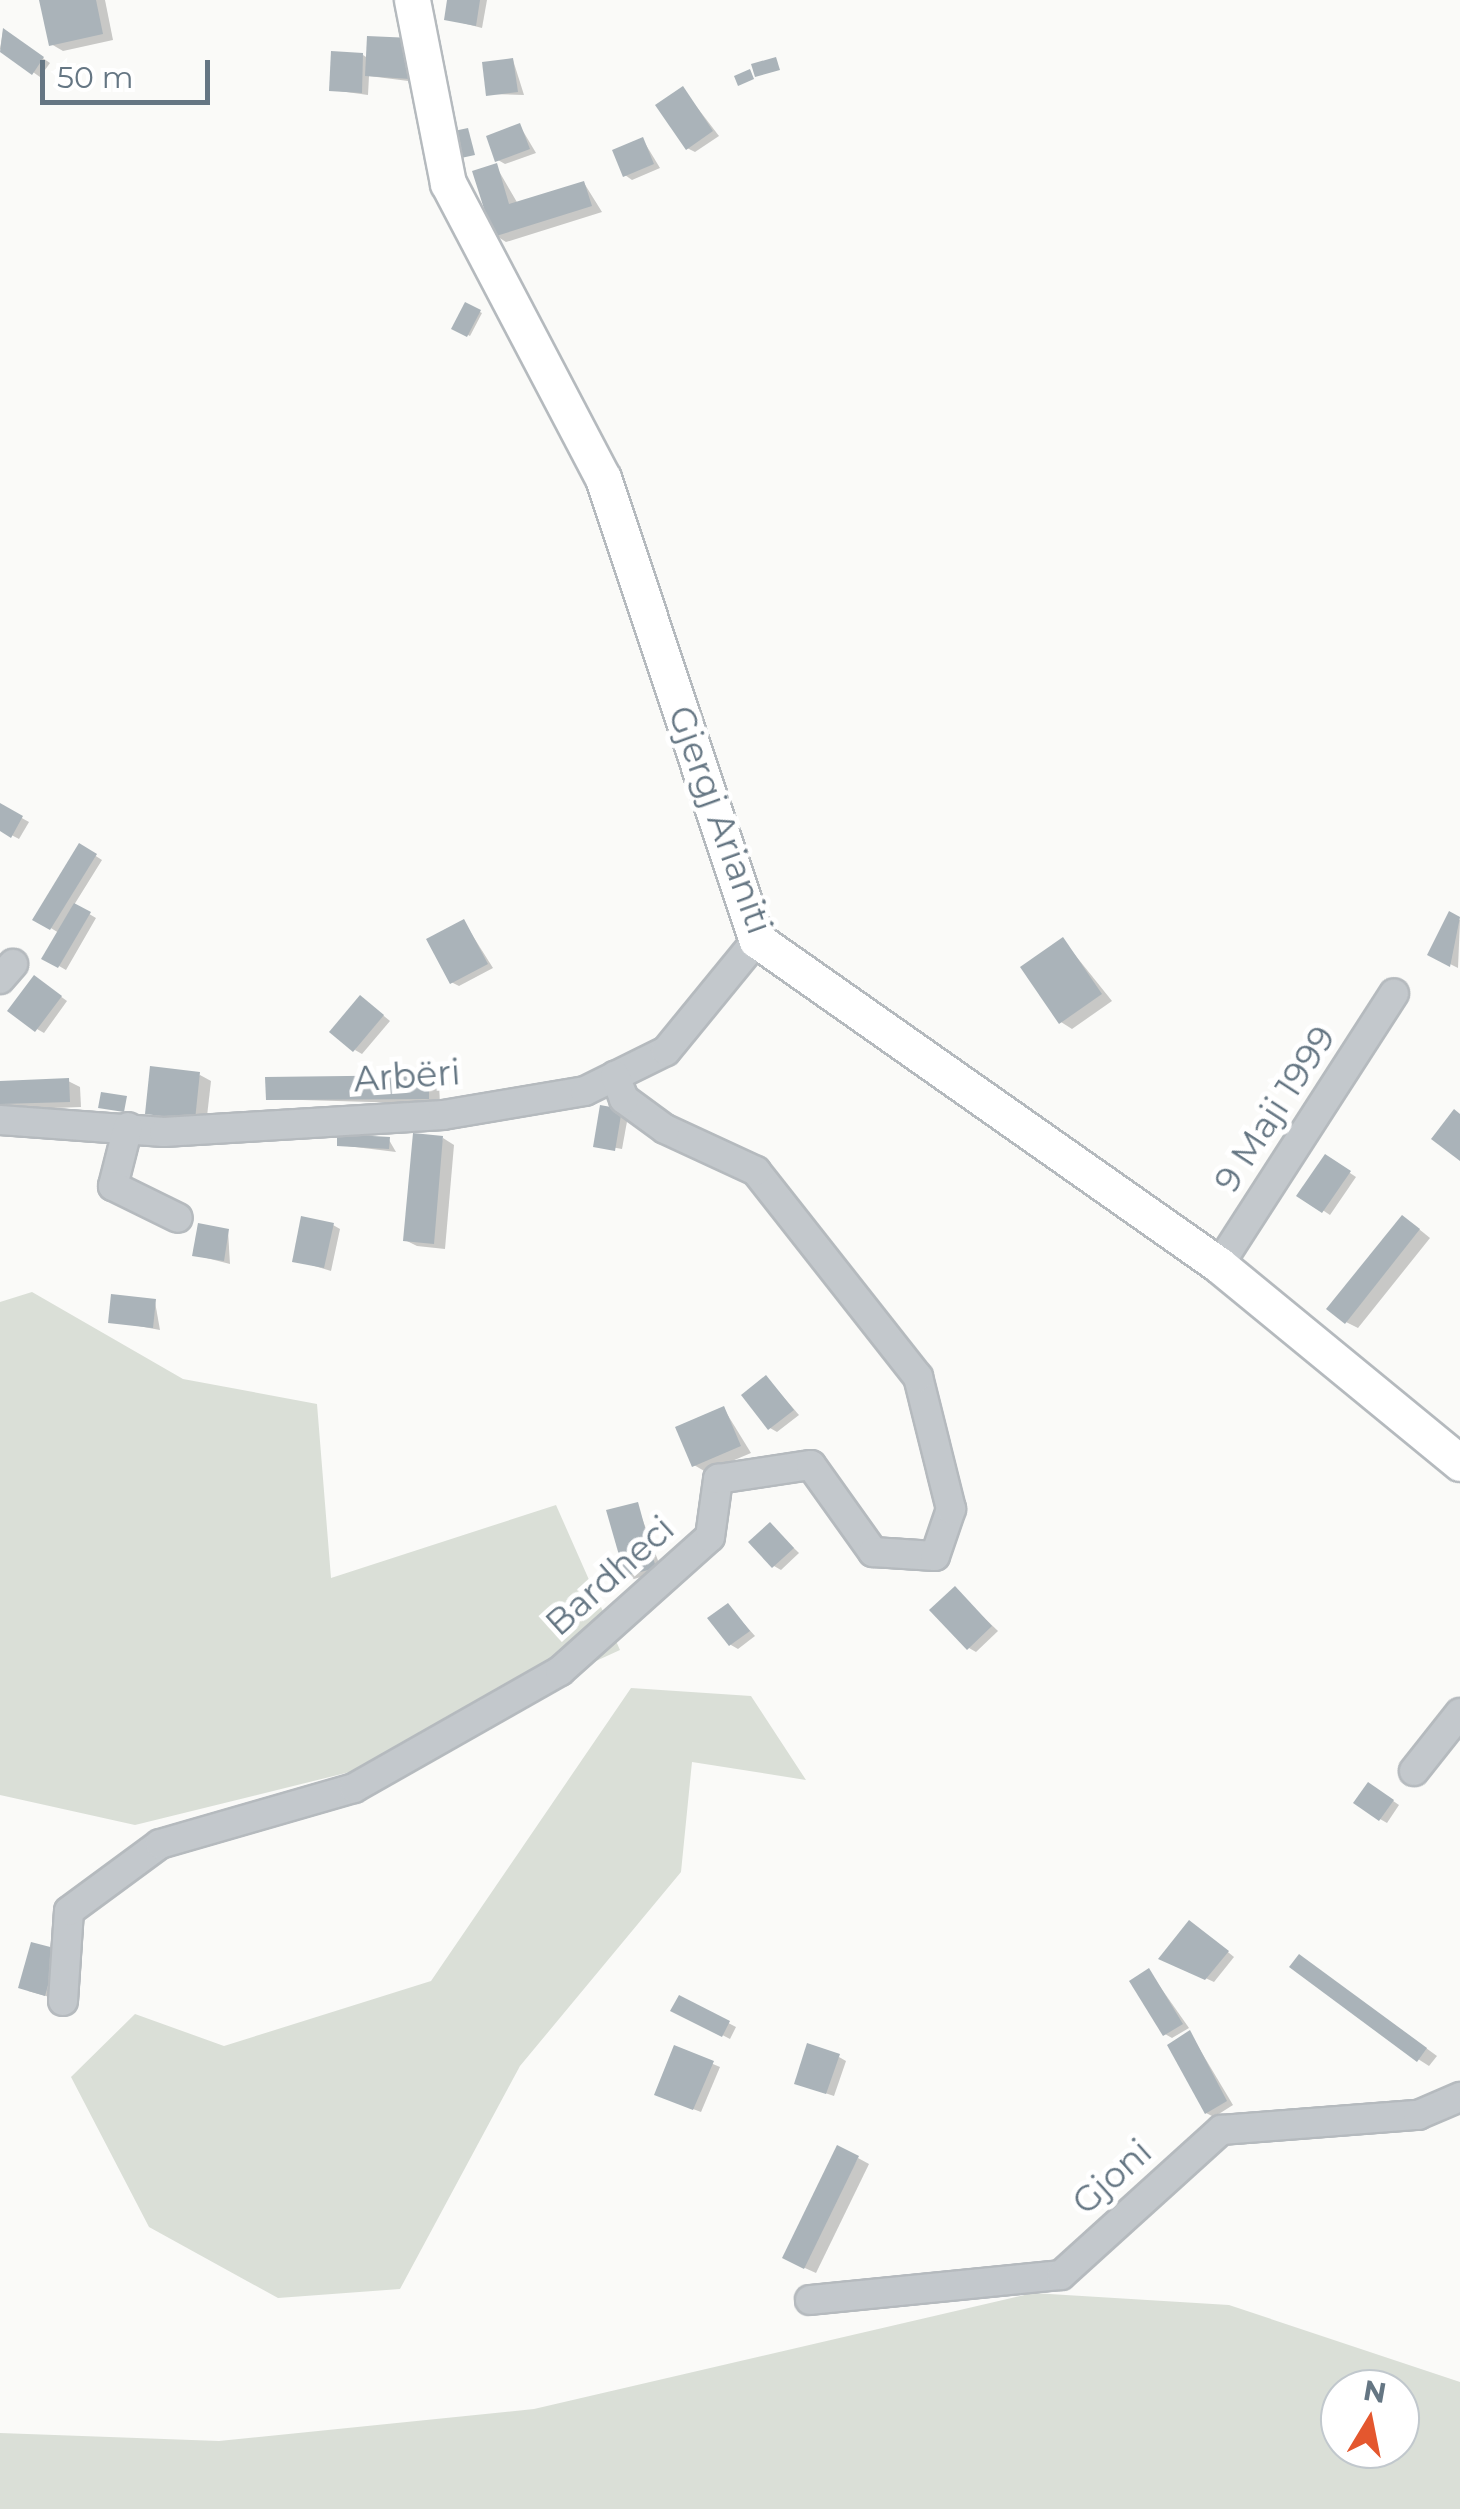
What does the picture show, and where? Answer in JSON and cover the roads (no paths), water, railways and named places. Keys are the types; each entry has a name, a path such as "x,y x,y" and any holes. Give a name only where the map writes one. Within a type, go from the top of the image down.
{"main road":[{"name":"Gjergj Arianiti","path":"412,0 448,183 603,478 756,940 1219,1266 1460,1463"}],"street":[{"name":"Arbëri","path":"0,1120 128,1128 442,1115 585,1092 666,1051 756,940"},
{"name":"9 Maji 1999","path":"1219,1266 1394,994"},
{"name":"Bardheci","path":"63,2001 69,1911 160,1844 354,1788 560,1671 710,1537 718,1480 811,1466 873,1552 935,1556 951,1508 918,1377 756,1171 664,1129 624,1099 615,1076"},
{"path":"128,1128 114,1186 178,1218"},
{"path":"1414,1771 1460,1713"},
{"name":"Gjoni","path":"810,2300 1061,2274 1220,2130 1418,2114 1460,2097"}]}
